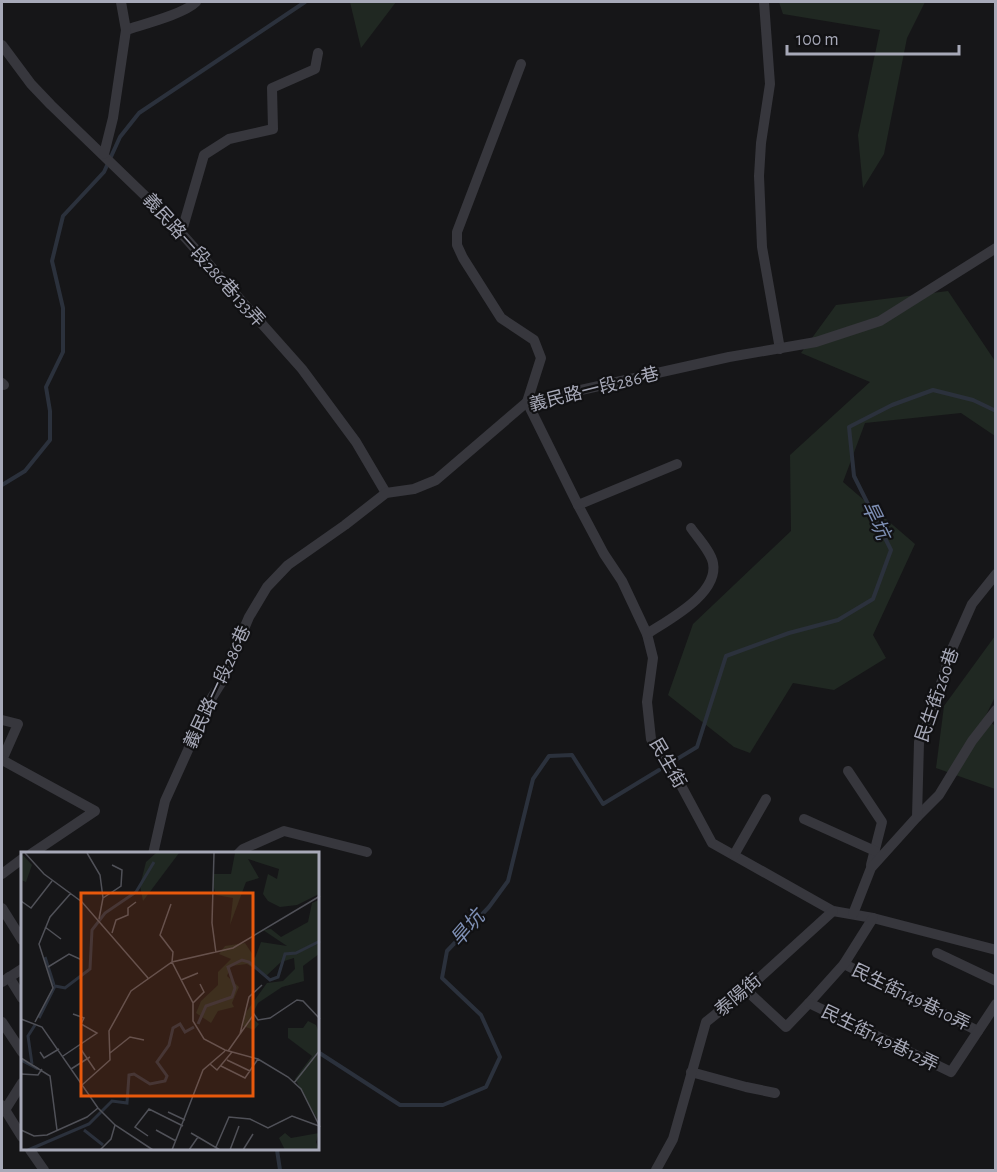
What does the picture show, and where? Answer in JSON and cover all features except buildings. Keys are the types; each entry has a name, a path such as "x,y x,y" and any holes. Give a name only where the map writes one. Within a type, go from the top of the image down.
{"street":[{"path":"108,158 126,30 121,2"},
{"path":"126,30 170,15 196,2"},
{"path":"764,2 770,84 761,143 759,176 762,247 780,349"},
{"name":"義民路一段286巷133弄","path":"2,45 31,84 166,216 302,369 356,442 386,493"},
{"path":"181,234 204,155 229,139 273,129 272,88 315,69 318,53"},
{"path":"521,64 457,232 457,245 501,318 534,340 541,358 527,402"},
{"name":"義民路一段286巷","path":"153,852 165,801 201,715 221,683 249,617 267,587 288,565 386,493 414,489 436,480 527,402 729,357 816,342 880,321 996,248"},
{"name":"民生街","path":"527,402 604,554 622,581 647,634 653,658 648,702 651,739 676,776 712,843 833,910 996,950"},
{"path":"578,505 677,464"},
{"path":"647,634 691,606 714,573 713,561 692,528"},
{"name":"民生街260巷","path":"917,817 919,742 931,715 952,649 972,604 996,574"},
{"path":"871,868 939,795 972,741 996,710"},
{"path":"2,720 18,724 2,760 94,811 34,852"},
{"path":"848,771 882,822 871,868 853,914"},
{"path":"734,855 766,799"},
{"path":"804,819 875,851"},
{"path":"240,852 284,831 367,852"},
{"path":"2,874 21,861"},
{"path":"2,908 21,938"},
{"name":"泰陽街","path":"656,1170 674,1139 706,1022 746,990 833,910"},
{"path":"746,990 786,1026 844,964 873,918"},
{"path":"937,953 996,981"},
{"name":"民生街149巷10弄","path":"844,964 978,1030"},
{"path":"21,970 5,979 21,997"},
{"name":"民生街149巷12弄","path":"809,1003 951,1072 978,1030"},
{"path":"978,1030 996,1004"},
{"path":"2,1022 21,1050"},
{"path":"691,1072 775,1093"},
{"path":"21,1084 3,1107 21,1135"},
{"path":"31,1151 44,1170"}],"shaded area":[{"path":"350,2 396,2 361,48"},
{"path":"779,2 925,2 907,38 884,154 863,188 858,135 880,30 783,14"},
{"path":"948,291 995,361 995,436 961,413 865,423 843,482 915,544 873,635 886,658 834,690 793,683 750,753 734,747 668,695 693,624 791,531 790,455 870,382 801,353 836,305"},
{"path":"995,636 995,697 985,717 995,726 995,789 936,768 944,706"}],"waterway":[{"path":"2,485 25,471 50,440 50,411 46,387 63,352 63,308 52,261 63,216 104,172 120,137 139,113 305,2"},
{"name":"旱坑","path":"677,759 697,747 726,656 789,633 838,620 873,599 891,550 854,476 849,427 892,405 933,390 973,400 996,411"},
{"name":"旱坑","path":"320,1053 400,1105 443,1105 486,1087 500,1057 481,1015 442,978 447,951 489,907 508,881 533,779 549,756 572,755 603,804 659,770"},
{"name":"旱坑","path":"277,1151 280,1170"}]}
